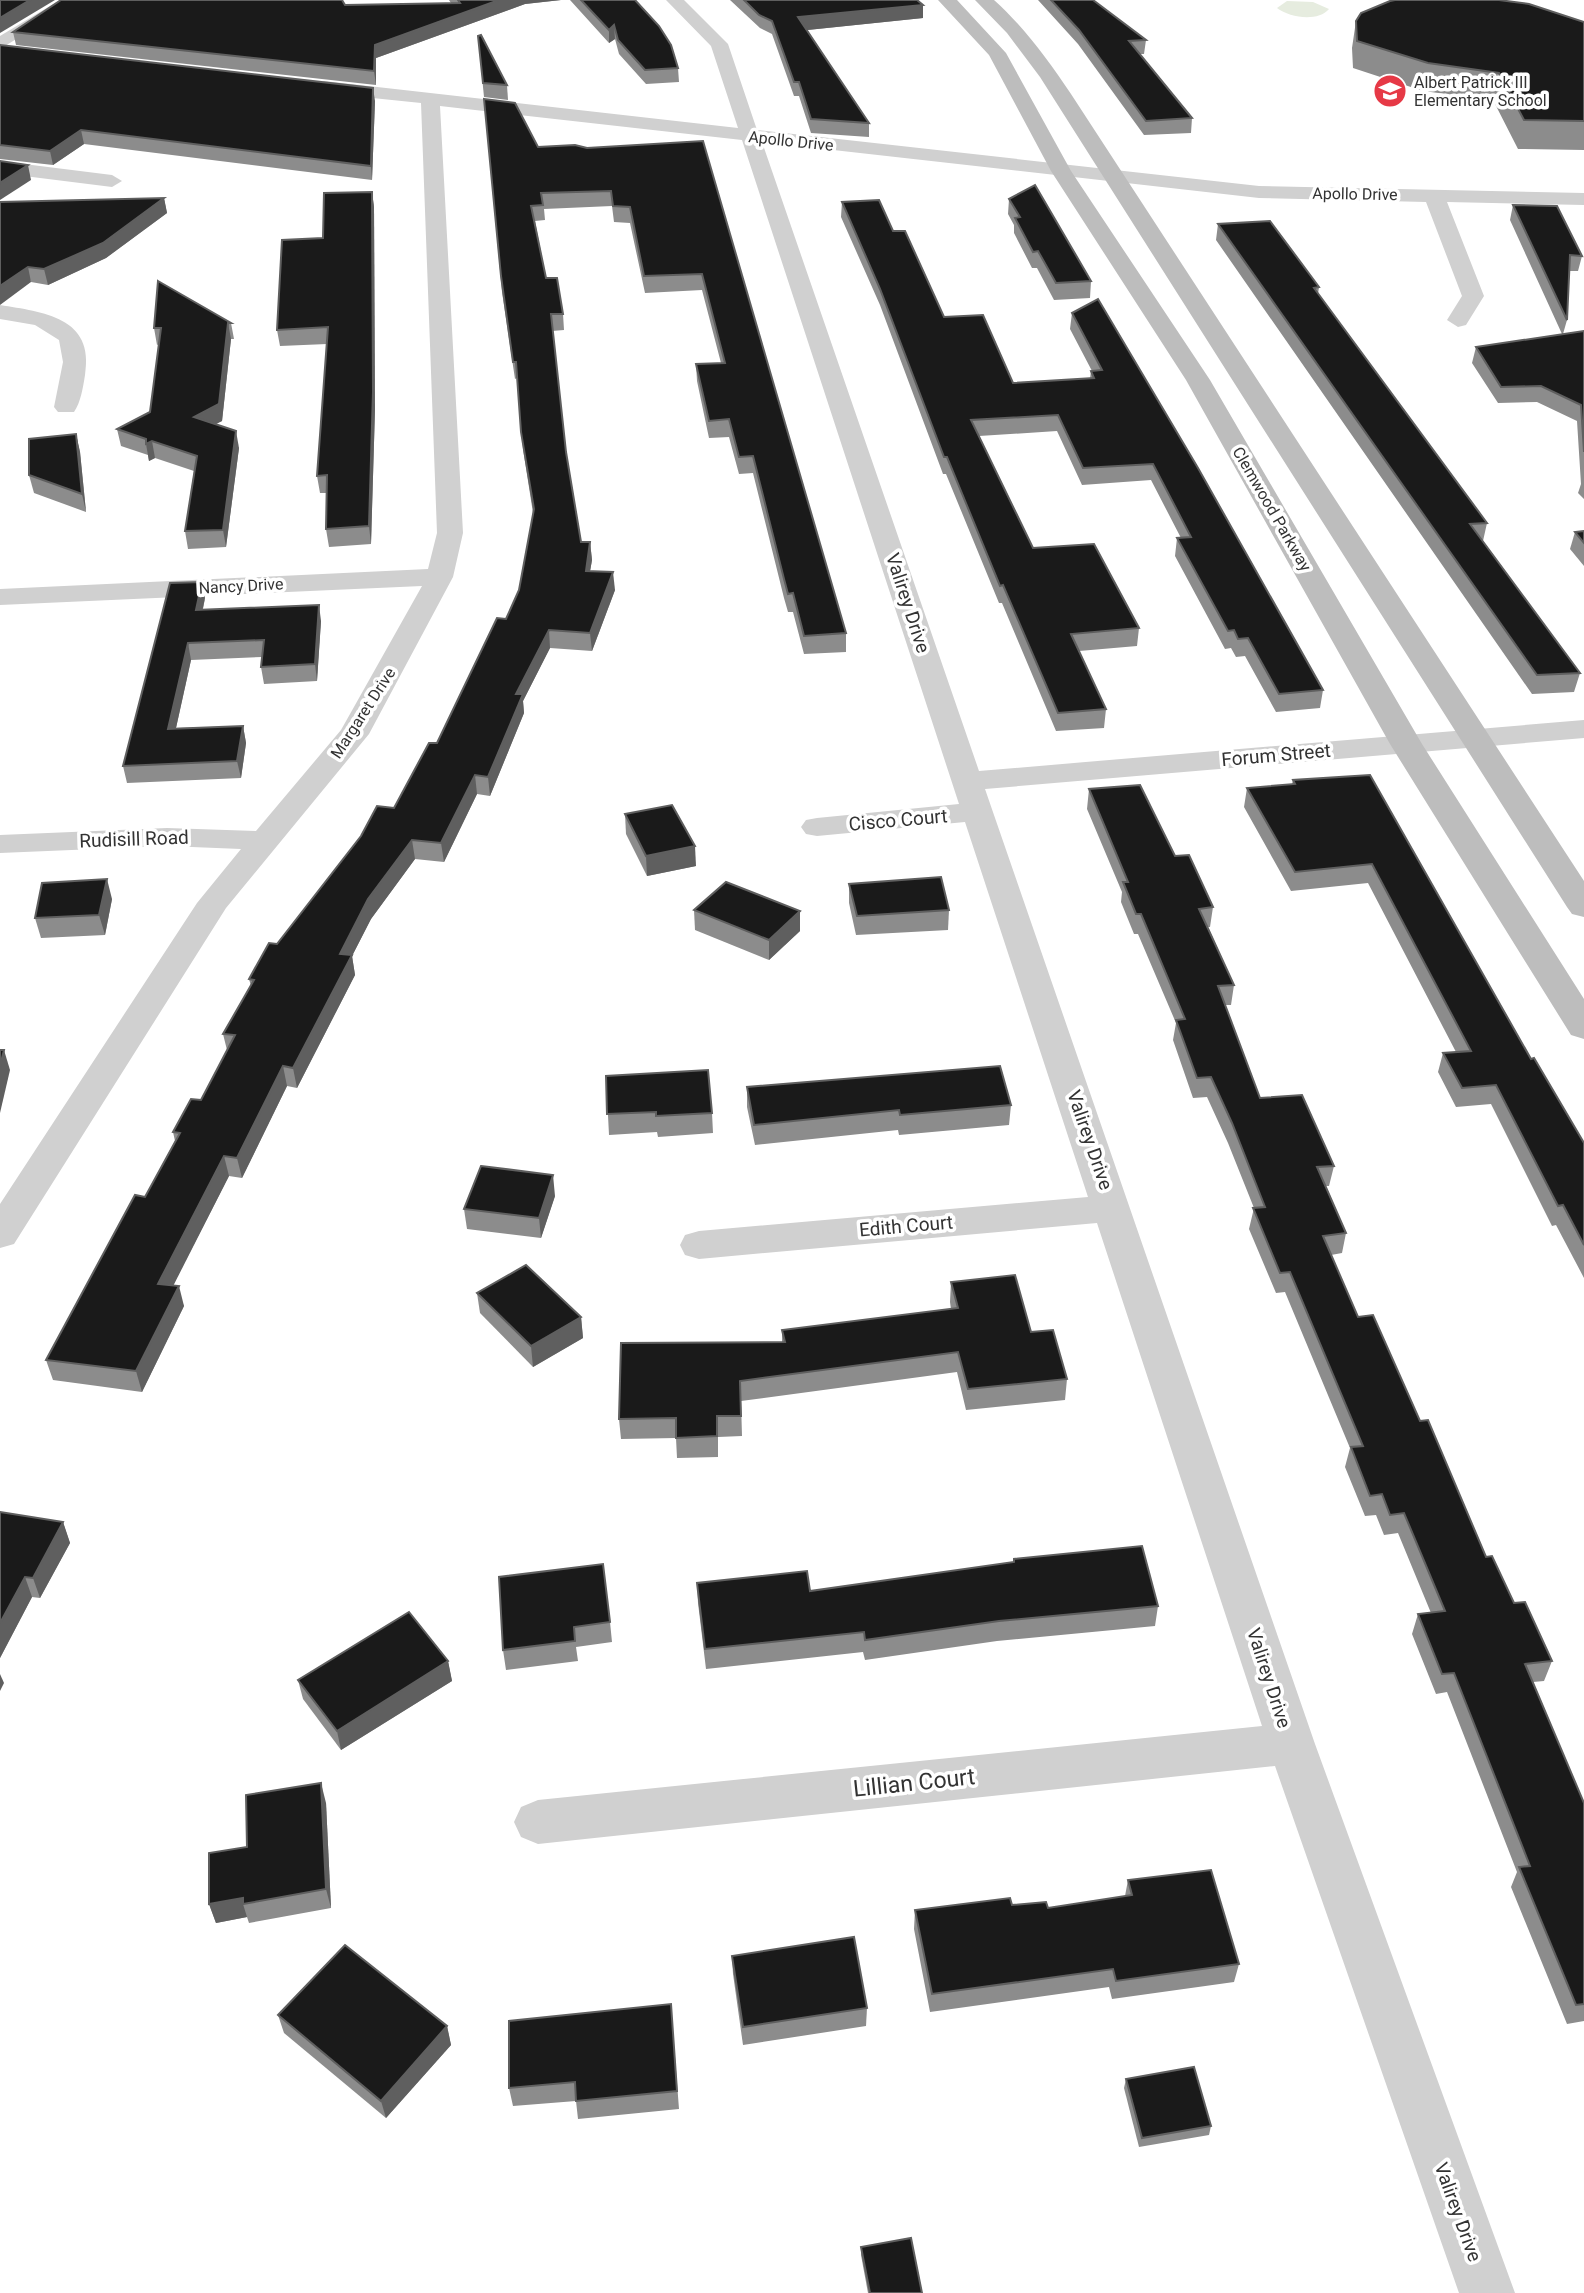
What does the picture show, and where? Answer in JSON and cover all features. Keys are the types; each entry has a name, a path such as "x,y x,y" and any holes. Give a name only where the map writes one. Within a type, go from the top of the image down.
{"street":[{"path":"0,44 72,0"},
{"name":"Valirey Drive","path":"674,0 719,44 752,137 1291,1744 1487,2293"},
{"name":"Clemwood Parkway","path":"947,0 997,53 1061,171 1198,380 1406,744 1584,1027"},
{"path":"984,0 1003,16 1044,66 1113,176 1248,378 1473,738 1584,907"},
{"path":"0,51 28,54"},
{"name":"Apollo Drive","path":"305,85 1259,192 1584,199"},
{"name":"Margaret Drive","path":"6,1214 213,903 354,734 415,628 440,577 450,533 430,99"},
{"path":"0,167 112,181"},
{"path":"1434,196 1473,296 1458,320"},
{"path":"0,312 52,324 69,336 75,349 66,407"},
{"name":"Nancy Drive","path":"0,597 440,577"},
{"name":"Forum Street","path":"973,797 1406,744 1584,729"},
{"name":"Cisco Court","path":"817,827 973,797"},
{"name":"Rudisill Road","path":"0,844 167,837 267,841"},
{"name":"Edith Court","path":"699,1244 1113,1208"},
{"name":"Lillian Court","path":"538,1822 1291,1744"}],"shaded area":[{"path":"1287,1 1313,2 1329,9 1318,16 1296,16 1277,8"}],"building":[{"path":"0,0 30,0 0,18"},
{"path":"61,0 342,0 345,5 499,0 375,45 374,71 13,32"},
{"path":"581,0 635,0 659,26 671,45 678,68 645,70 618,40 614,25 609,30"},
{"path":"744,0 917,0 923,5 798,17 869,123 811,119 799,82 794,82 772,21 759,15"},
{"path":"1051,0 1093,0 1146,40 1129,41 1192,118 1146,121 1079,30"},
{"path":"1395,0 1499,0 1529,4 1584,22 1584,121 1524,120 1499,73 1428,63 1357,41 1356,21 1361,13"},
{"path":"481,35 507,85 483,83 478,36"},
{"path":"0,45 373,88 371,166 81,130 50,151 0,145"},
{"path":"484,99 515,103 538,147 575,145 587,148 703,141 846,633 804,636 793,593 788,594 753,456 739,457 729,419 709,421 696,364 725,363 702,274 644,276 630,207 613,206 611,191 541,193 543,205 531,206 546,278 557,278 563,314 551,314 566,452 581,542 590,542 586,571 613,572 590,633 549,630 516,694 523,694 488,777 475,775 441,843 412,840 368,899 340,954 352,955 293,1068 283,1066 237,1158 224,1156 158,1284 179,1286 136,1371 46,1360 135,1195 145,1197 180,1133 173,1132 191,1099 201,1100 235,1035 223,1034 254,980 249,979 269,943 277,944 361,836 377,806 394,808 429,743 437,743 497,618 506,619 519,590 534,509 521,432 516,362 513,362 501,276"},
{"path":"0,161 28,165 0,183"},
{"path":"1035,185 1091,281 1056,283 1038,251 1033,252 1015,218 1020,217 1009,199"},
{"path":"372,192 373,392 369,526 326,529 327,475 317,476 328,327 277,330 282,240 323,238 324,193"},
{"path":"164,198 103,243 44,269 28,267 0,286 0,202"},
{"path":"879,200 893,231 905,231 944,317 983,315 1013,383 1094,378 1091,371 1102,370 1072,313 1098,299 1198,468 1323,690 1279,694 1248,638 1238,639 1234,630 1228,631 1177,538 1191,537 1153,464 1083,468 1058,415 971,420 1033,548 1094,544 1139,628 1071,634 1106,709 1058,713 1003,585 1000,586 947,457 944,457 880,289 842,202"},
{"path":"1513,205 1557,206 1582,256 1570,255 1567,320"},
{"path":"1270,221 1319,287 1314,288 1487,523 1470,524 1580,673 1537,675 1218,224"},
{"path":"158,281 231,323 228,323 219,404 194,417 236,431 223,530 185,531 197,456 152,441 146,444 146,439 117,429 150,412 161,328 154,328"},
{"path":"1584,331 1584,452 1581,405 1541,386 1501,387 1476,347"},
{"path":"76,434 82,494 29,475 29,439"},
{"path":"1584,531 1584,543 1575,532"},
{"path":"202,582 196,610 319,605 315,664 261,667 264,640 188,643 168,729 243,726 237,761 123,766 170,583"},
{"path":"1370,775 1531,1059 1534,1058 1584,1143 1584,1245 1563,1205 1558,1206 1496,1085 1462,1088 1443,1053 1471,1051 1372,864 1295,872 1247,788 1295,784 1293,780"},
{"path":"1140,785 1175,856 1189,855 1213,907 1199,909 1234,985 1218,986 1260,1098 1302,1095 1334,1166 1317,1167 1346,1233 1323,1236 1358,1317 1373,1315 1420,1421 1428,1420 1486,1557 1492,1556 1514,1603 1525,1602 1552,1661 1525,1664 1584,1803 1584,2004 1576,2005 1519,1867 1530,1866 1454,1673 1442,1674 1418,1614 1445,1611 1404,1513 1390,1515 1382,1494 1370,1496 1351,1447 1363,1446 1290,1272 1280,1273 1253,1208 1265,1207 1232,1123 1211,1077 1197,1078 1176,1020 1185,1019 1141,914 1136,914 1123,882 1128,882 1089,789"},
{"path":"672,805 695,846 646,856 625,814"},
{"path":"941,877 949,910 857,916 849,884"},
{"path":"107,879 99,915 35,918 42,883"},
{"path":"726,882 800,911 769,940 694,910"},
{"path":"0,1050 4,1050 0,1066"},
{"path":"1000,1066 1011,1105 900,1115 899,1110 754,1125 747,1087"},
{"path":"708,1070 712,1113 656,1116 656,1112 607,1114 606,1076"},
{"path":"481,1166 553,1175 539,1218 464,1209"},
{"path":"526,1265 581,1317 531,1346 477,1293"},
{"path":"1015,1275 1031,1332 1053,1330 1067,1379 968,1389 958,1352 740,1381 741,1416 717,1416 717,1436 676,1438 676,1418 619,1419 621,1343 785,1342 782,1330 958,1308 951,1282"},
{"path":"0,1512 63,1522 33,1578 25,1577 0,1623"},
{"path":"1142,1546 1158,1606 999,1621 865,1640 864,1632 705,1649 697,1583 807,1571 810,1591 1014,1562 1014,1559"},
{"path":"603,1564 610,1622 574,1627 575,1641 503,1650 499,1577"},
{"path":"409,1612 448,1661 337,1731 298,1680"},
{"path":"321,1783 326,1889 243,1904 243,1898 209,1904 209,1853 247,1847 246,1795"},
{"path":"1211,1870 1239,1964 1116,1981 1113,1969 932,1994 915,1910 1010,1898 1012,1905 1046,1902 1048,1908 1132,1895 1128,1880"},
{"path":"854,1937 867,2008 743,2027 732,1956"},
{"path":"345,1945 447,2026 381,2101 278,2015"},
{"path":"671,2004 677,2091 576,2101 575,2082 509,2088 509,2021"},
{"path":"1194,2067 1211,2126 1142,2138 1126,2079"},
{"path":"911,2238 922,2293 870,2293 861,2247"}],"place":[{"name":"Albert Patrick III Elementary School","path":"1390,91"}]}
